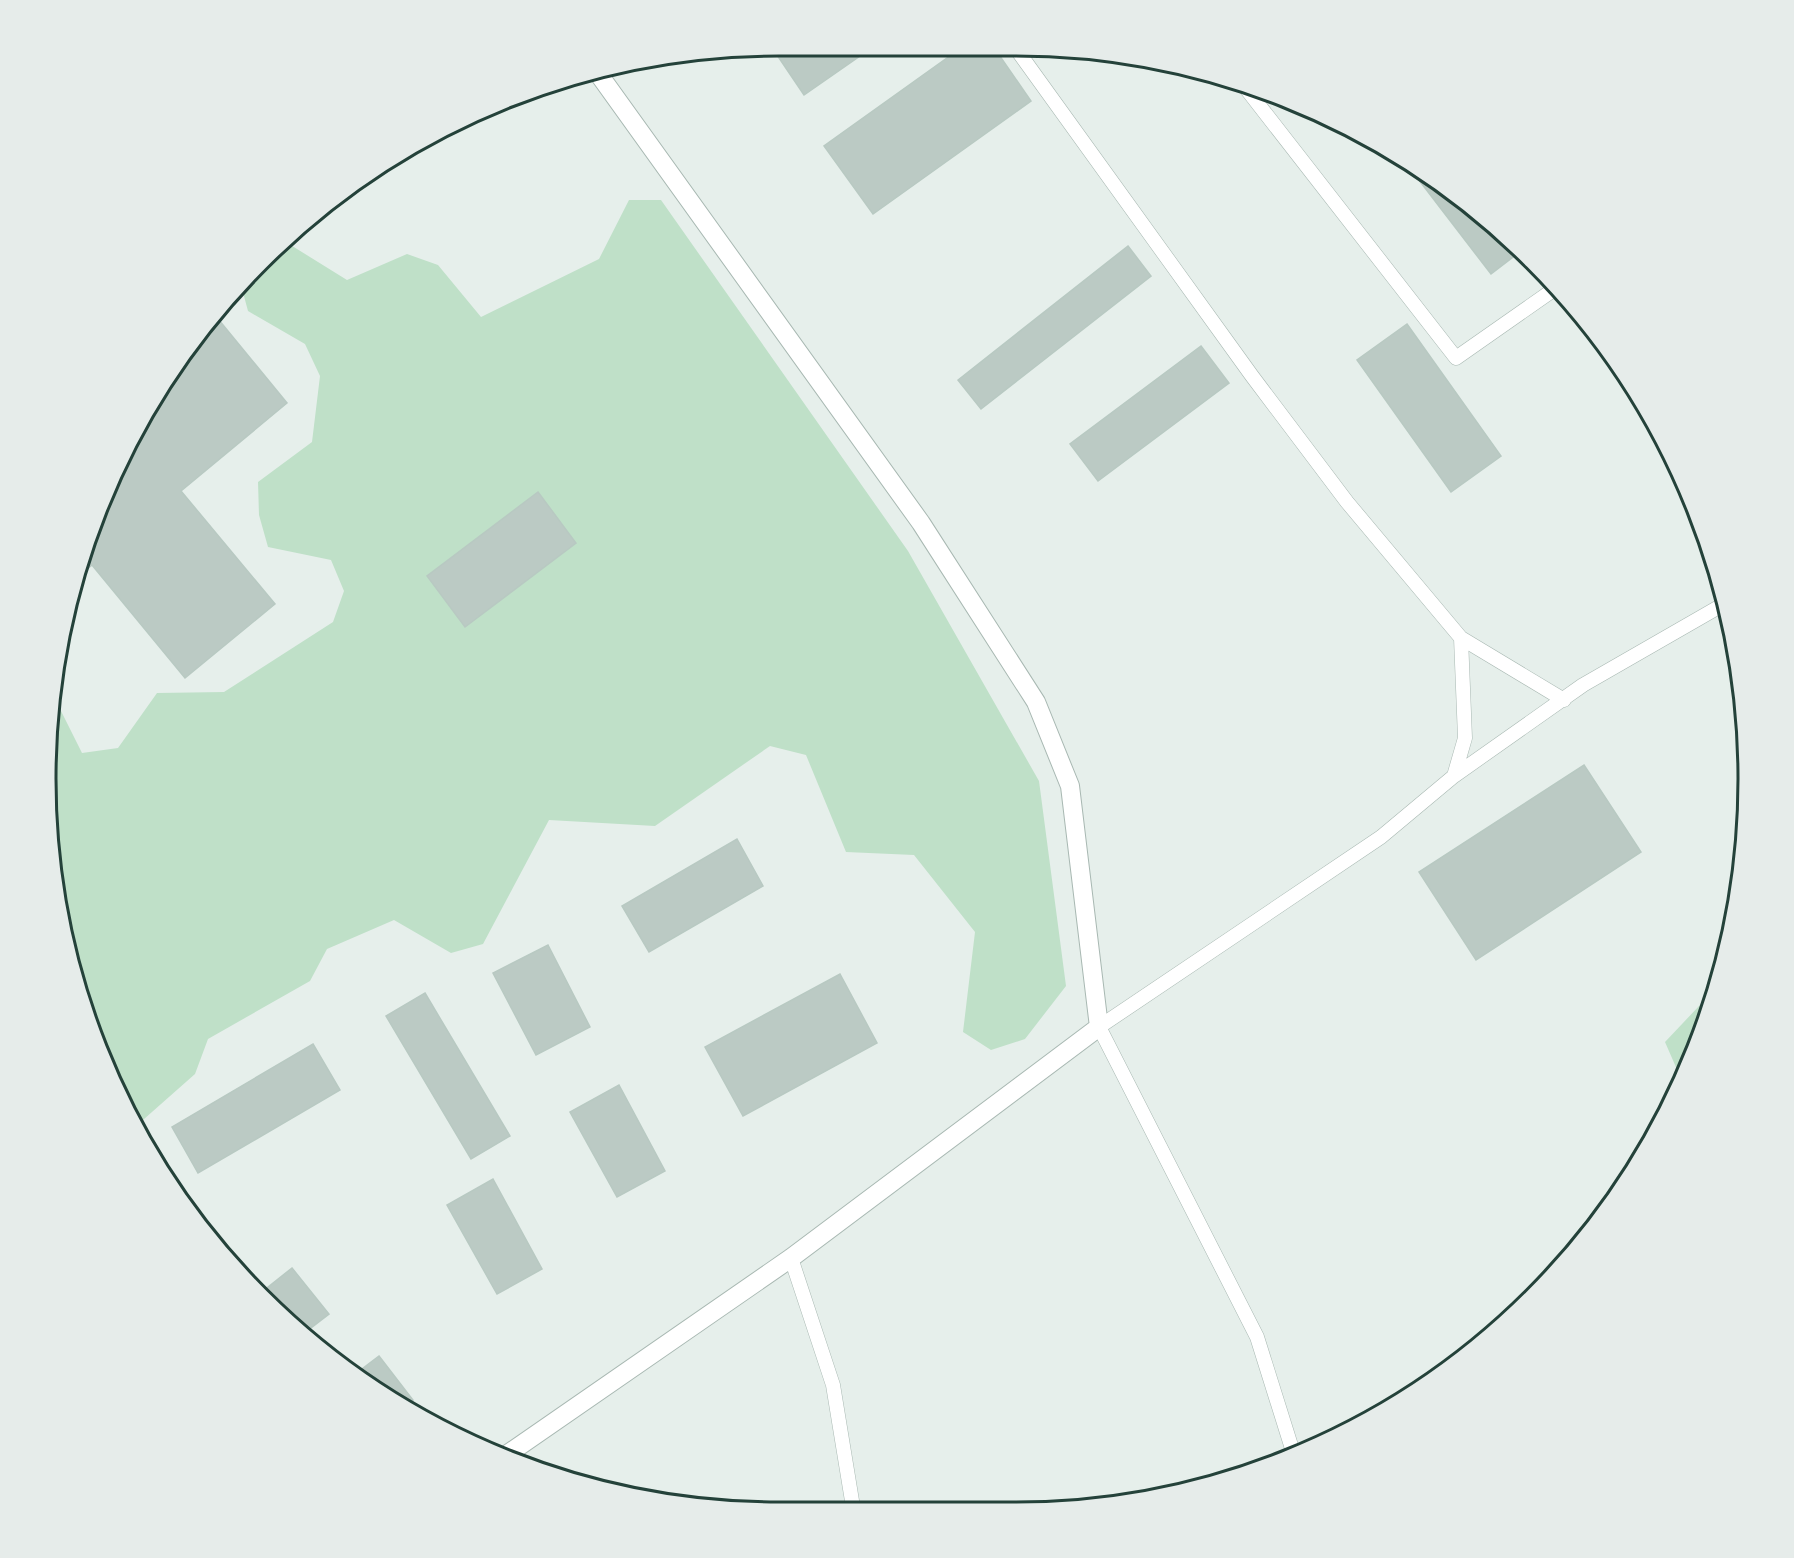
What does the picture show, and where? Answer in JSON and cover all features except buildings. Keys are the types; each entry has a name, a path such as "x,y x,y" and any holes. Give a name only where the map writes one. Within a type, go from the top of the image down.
{"street":[{"path":"512,1451 791,1258 1098,1027 1070,786 1036,702 921,523 601,78"}],"lane":[{"path":"1021,56 1252,376 1347,502 1461,638 1564,700"},
{"path":"1251,95 1456,357 1550,292"},
{"path":"1292,1447 1257,1337 1098,1027 1381,837 1454,776 1583,685 1718,608"},
{"path":"1454,776 1465,738 1461,638"},
{"path":"791,1258 834,1385 852,1502"}],"green space":[{"path":"629,200 661,200 908,551 1039,781 1066,986 1025,1039 991,1050 963,1032 975,932 914,855 846,852 806,755 770,746 655,826 549,820 483,944 451,953 394,920 327,949 310,981 208,1039 195,1074 142,1121 111,1056 94,1012 69,920 57,826 57,732 60,708 82,753 118,748 157,693 224,692 333,622 344,591 331,560 268,547 259,515 258,482 312,442 320,376 305,344 248,311 243,293 291,245 347,280 407,254 438,265 481,317 599,259"},
{"path":"1703,1002 1677,1070 1665,1042"}]}
